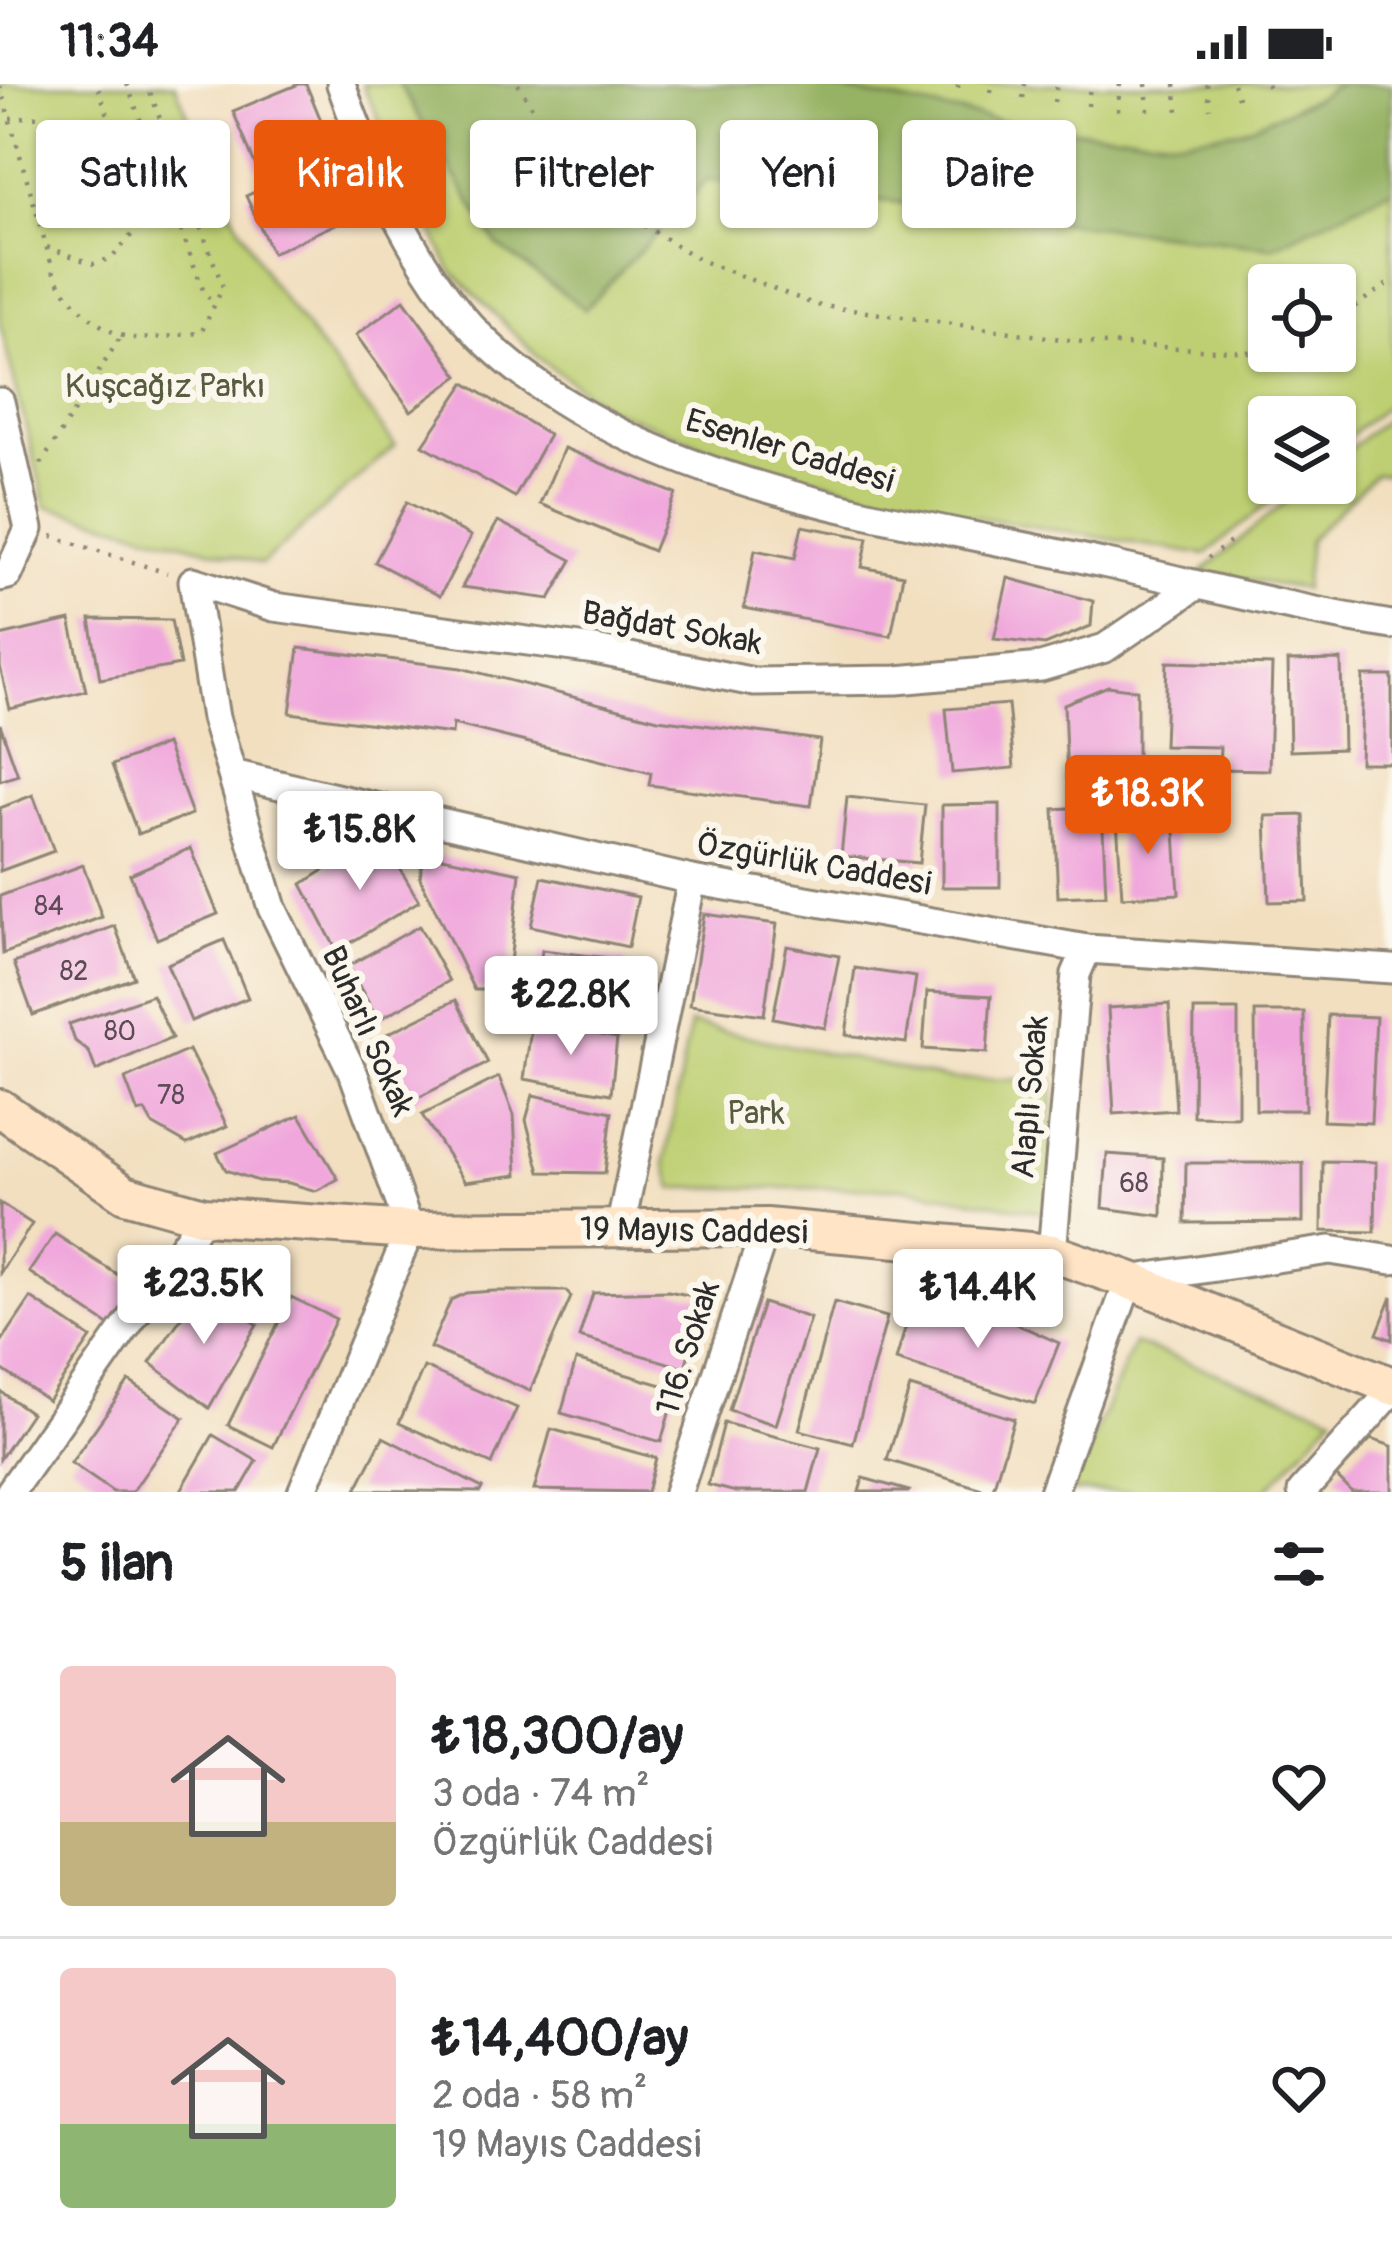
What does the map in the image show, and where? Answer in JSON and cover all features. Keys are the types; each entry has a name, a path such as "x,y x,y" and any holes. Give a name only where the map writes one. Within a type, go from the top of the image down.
{"main road":[{"name":"19 Mayıs Caddesi","path":"0,1108 125,1194 204,1216 410,1230 766,1227 1052,1253 1392,1389"}],"street":[{"name":"Esenler Caddesi","path":"341,84 367,159 420,260 486,343 572,409 707,470 913,525 1108,564 1196,576 1392,625"},
{"path":"0,402 29,529 8,575 0,577"},
{"name":"Bağdat Sokak","path":"193,581 274,607 595,650 754,682 897,680 1040,667 1105,648 1196,576"},
{"name":"Buharlı Sokak","path":"193,581 215,718 272,908 354,1075 410,1230"},
{"name":"Özgürlük Caddesi","path":"232,774 692,880 1087,949 1392,969"},
{"path":"620,1229 692,880"},
{"name":"Alaplı Sokak","path":"1052,1253 1076,974 1087,949"},
{"path":"10,1492 204,1216"},
{"name":"116. Sokak","path":"678,1492 766,1227"},
{"path":"302,1492 410,1230"},
{"path":"1053,1492 1129,1280 1330,1250 1392,1259"},
{"path":"1308,1490 1392,1389"}],"path":[{"path":"46,247 93,265 112,258 133,233 141,208 97,84"},
{"path":"128,84 205,295 215,302"},
{"path":"0,86 46,247 65,295 94,319 130,338 201,333 223,287 147,84"},
{"path":"518,84 558,150 613,206 700,260 816,304 1090,343 1248,352"},
{"path":"1023,98 1024,84"},
{"path":"1054,102 1057,84"},
{"path":"1088,106 1090,84"},
{"path":"1118,111 1120,84"},
{"path":"1146,84 1148,111"},
{"path":"1175,84 1178,111"},
{"path":"1207,84 1210,109"},
{"path":"1233,84 1240,104"},
{"path":"8,118 40,117 55,122 69,135 75,157 69,180 34,208"},
{"path":"1356,306 1392,281"},
{"path":"22,494 122,334"},
{"path":"29,529 193,581"},
{"path":"1196,576 1235,539"}],"green space":[{"name":"Kuşcağız Parkı","path":"0,84 175,84 190,120 36,120 36,228 230,228 230,209 269,280 395,445 262,564 46,506 0,324"},
{"path":"362,84 399,84 421,120 379,120"},
{"path":"399,84 811,84 997,120 902,120 902,203 878,200 878,120 720,120 720,182 707,180 696,192 696,120 470,120 470,201 446,161 446,120 421,120"},
{"path":"811,84 1339,84 1241,130 1181,139 1076,130 1076,120 997,120"},
{"path":"1339,84 1392,84 1392,189 1272,247 1076,224 1076,130 1181,139 1241,130"},
{"path":"446,161 470,201 470,228 487,228 497,245 585,308 661,228 696,228 696,192 707,180 720,182 720,228 878,228 878,200 902,203 902,228 1076,228 1076,224 1272,247 1392,189 1392,401 1356,431 1356,396 1248,396 1248,504 1267,504 1205,555 928,509 725,454 607,407 542,361 451,270 431,228 446,228"},
{"path":"487,228 662,228 585,309 497,245"},
{"path":"1392,414 1392,474 1375,474 1356,493 1356,444"},
{"path":"1283,504 1345,504 1309,540 1304,589 1201,573"},
{"name":"Park","path":"690,1024 948,1079 1053,1080 1052,1214 906,1188 673,1188 665,1162"},
{"path":"1134,1343 1334,1415 1265,1492 1070,1492"}],"building":[{"path":"306,84 321,120 254,120 254,162 233,111"},
{"path":"261,228 327,228 272,253"},
{"path":"404,300 459,376 411,411 356,335"},
{"path":"465,383 549,435 515,497 423,445"},
{"path":"564,448 676,494 653,551 540,504"},
{"path":"407,502 471,536 440,596 375,562"},
{"path":"498,521 572,560 550,599 462,587"},
{"path":"802,526 868,538 862,567 903,575 891,636 744,608 755,550 795,558"},
{"path":"1008,578 1093,601 1091,626 1045,645 994,639"},
{"path":"90,619 171,620 180,665 100,679"},
{"path":"70,620 86,691 10,709 0,666 0,636"},
{"path":"299,648 461,668 658,719 820,740 811,806 649,785 651,773 453,724 452,734 290,713"},
{"path":"1341,660 1343,749 1290,751 1288,661"},
{"path":"1167,662 1272,665 1269,770 1219,769 1220,747 1164,746"},
{"path":"1363,676 1392,676 1392,763 1360,763"},
{"path":"1108,686 1137,690 1137,777 1067,779 1064,704"},
{"path":"1008,704 1014,768 952,773 946,709"},
{"path":"0,724 18,775 0,781"},
{"path":"166,744 192,814 138,834 112,765"},
{"path":"33,795 54,851 0,871 0,808"},
{"path":"847,797 925,805 919,863 841,856"},
{"path":"1000,804 1000,887 942,887 942,805"},
{"path":"1102,806 1106,895 1058,897 1054,809"},
{"path":"1304,815 1307,901 1269,902 1266,816"},
{"path":"1174,817 1179,894 1122,897 1117,820"},
{"path":"380,835 419,901 337,951 302,884"},
{"path":"191,848 218,914 157,939 130,874"},
{"path":"423,853 520,873 507,990 474,990 420,878"},
{"path":"83,865 102,917 3,954 0,896"},
{"path":"542,877 638,897 628,947 531,926"},
{"path":"704,914 777,924 764,1015 690,1005"},
{"path":"115,926 134,978 33,1015 14,963"},
{"path":"419,926 449,981 378,1020 348,966"},
{"path":"224,940 248,998 191,1021 167,964"},
{"path":"787,946 839,956 825,1028 773,1018"},
{"path":"542,950 626,960 619,1013 535,1002"},
{"path":"855,968 916,977 906,1043 846,1035"},
{"path":"927,992 991,996 987,1053 923,1049"},
{"path":"152,995 172,1038 96,1071 69,1024"},
{"path":"456,1000 488,1063 411,1101 379,1038"},
{"path":"1169,1004 1176,1110 1114,1114 1108,1008"},
{"path":"1194,1010 1238,1010 1238,1117 1193,1116"},
{"path":"1255,1012 1304,1012 1305,1110 1256,1110"},
{"path":"1328,1015 1376,1017 1371,1123 1323,1121"},
{"path":"532,1022 617,1038 611,1094 524,1079"},
{"path":"189,1050 227,1126 187,1144 152,1124 145,1111 138,1113 125,1079"},
{"path":"499,1077 514,1115 517,1175 465,1182 422,1115"},
{"path":"533,1095 612,1112 605,1173 540,1172 526,1120"},
{"path":"300,1115 338,1179 316,1191 226,1170 217,1153"},
{"path":"1107,1154 1163,1158 1162,1216 1103,1208"},
{"path":"1323,1161 1376,1162 1375,1232 1322,1231"},
{"path":"1186,1163 1303,1163 1303,1222 1185,1223"},
{"path":"0,1203 32,1224 0,1273"},
{"path":"55,1234 138,1288 113,1328 29,1272"},
{"path":"566,1291 571,1297 530,1391 430,1348 451,1300 466,1293"},
{"path":"668,1291 703,1298 685,1368 579,1337 593,1293"},
{"path":"199,1292 209,1293 257,1324 209,1408 150,1363"},
{"path":"1392,1296 1392,1340 1377,1334"},
{"path":"291,1297 336,1319 273,1447 228,1425"},
{"path":"31,1298 91,1338 48,1401 0,1368 0,1344"},
{"path":"834,1302 887,1317 853,1444 799,1430"},
{"path":"763,1303 810,1318 776,1425 729,1410"},
{"path":"911,1308 989,1312 1059,1343 1035,1404 896,1360"},
{"path":"576,1360 676,1389 661,1442 561,1413"},
{"path":"424,1367 517,1408 492,1464 399,1423"},
{"path":"129,1381 184,1418 132,1492 113,1492 71,1463"},
{"path":"910,1387 1014,1419 992,1492 887,1460"},
{"path":"0,1391 31,1413 0,1459"},
{"path":"724,1423 820,1448 808,1492 736,1492 708,1485"},
{"path":"551,1429 656,1458 647,1492 534,1490"},
{"path":"213,1435 257,1461 239,1492 180,1492"},
{"path":"383,1437 482,1488 480,1492 356,1490"},
{"path":"1371,1439 1392,1446 1392,1492 1352,1492 1336,1476"},
{"path":"863,1478 909,1491 859,1492"}]}
